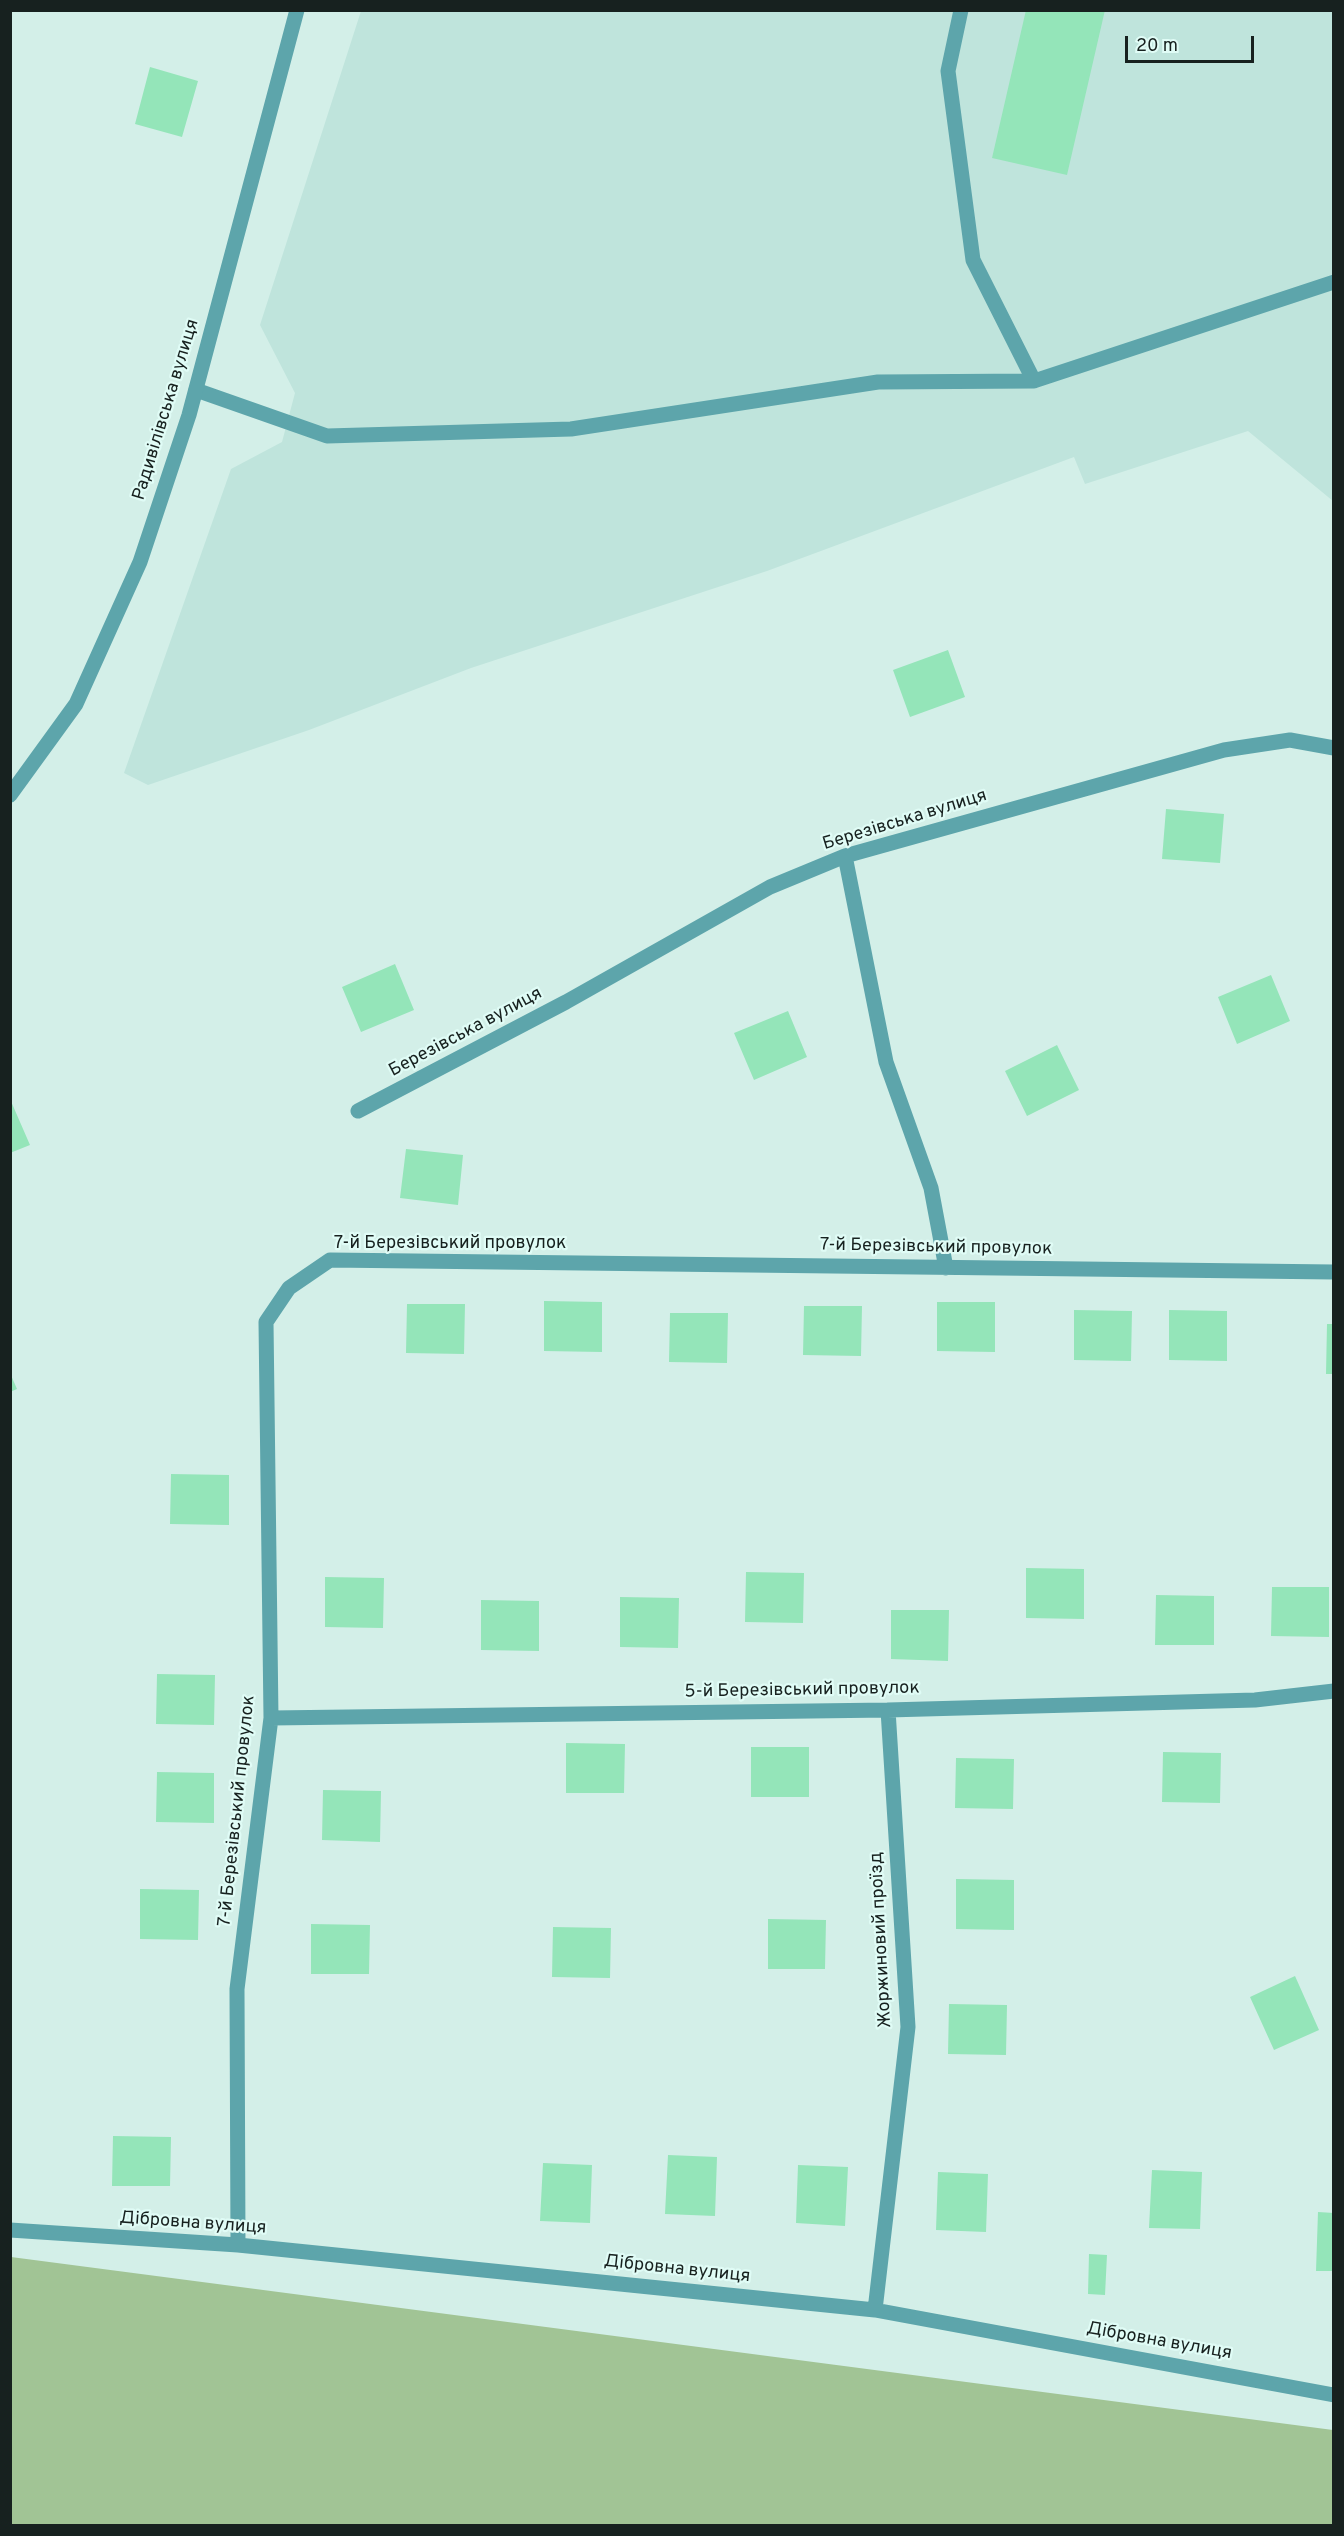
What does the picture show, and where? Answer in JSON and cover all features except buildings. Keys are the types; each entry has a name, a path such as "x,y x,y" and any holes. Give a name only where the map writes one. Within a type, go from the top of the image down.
{"street":[{"name":"Радивілівська вулиця","path":"10,795 76,704 140,562 196,390 297,10"},
{"path":"961,10 948,71 973,260 1034,381"},
{"path":"196,390 327,436 572,429 878,382 1034,381 1334,282"},
{"name":"Березівська вулиця","path":"358,1112 566,1002 770,887 845,856 1224,750 1290,740 1334,748"},
{"path":"845,856 885,1062 931,1188 946,1268"},
{"name":"7-й Березівський провулок","path":"238,2246 237,1989 271,1718 266,1322 290,1288 330,1260 1334,1272"},
{"name":"5-й Березівський провулок","path":"271,1718 888,1710 1254,1700 1334,1691"},
{"name":"Жоржиновий проїзд","path":"875,2310 908,2027 888,1710"},
{"name":"Дібровна вулиця","path":"10,2230 238,2246 875,2310 1334,2395"}],"shaded area":[{"path":"361,11 1333,11 1333,501 1248,431 1085,484 1074,457 767,571 471,668 309,730 148,785 124,773 231,469 282,442 295,393 260,325"}],"green space":[{"path":"11,2257 1333,2430 1333,2525 11,2525"}]}
